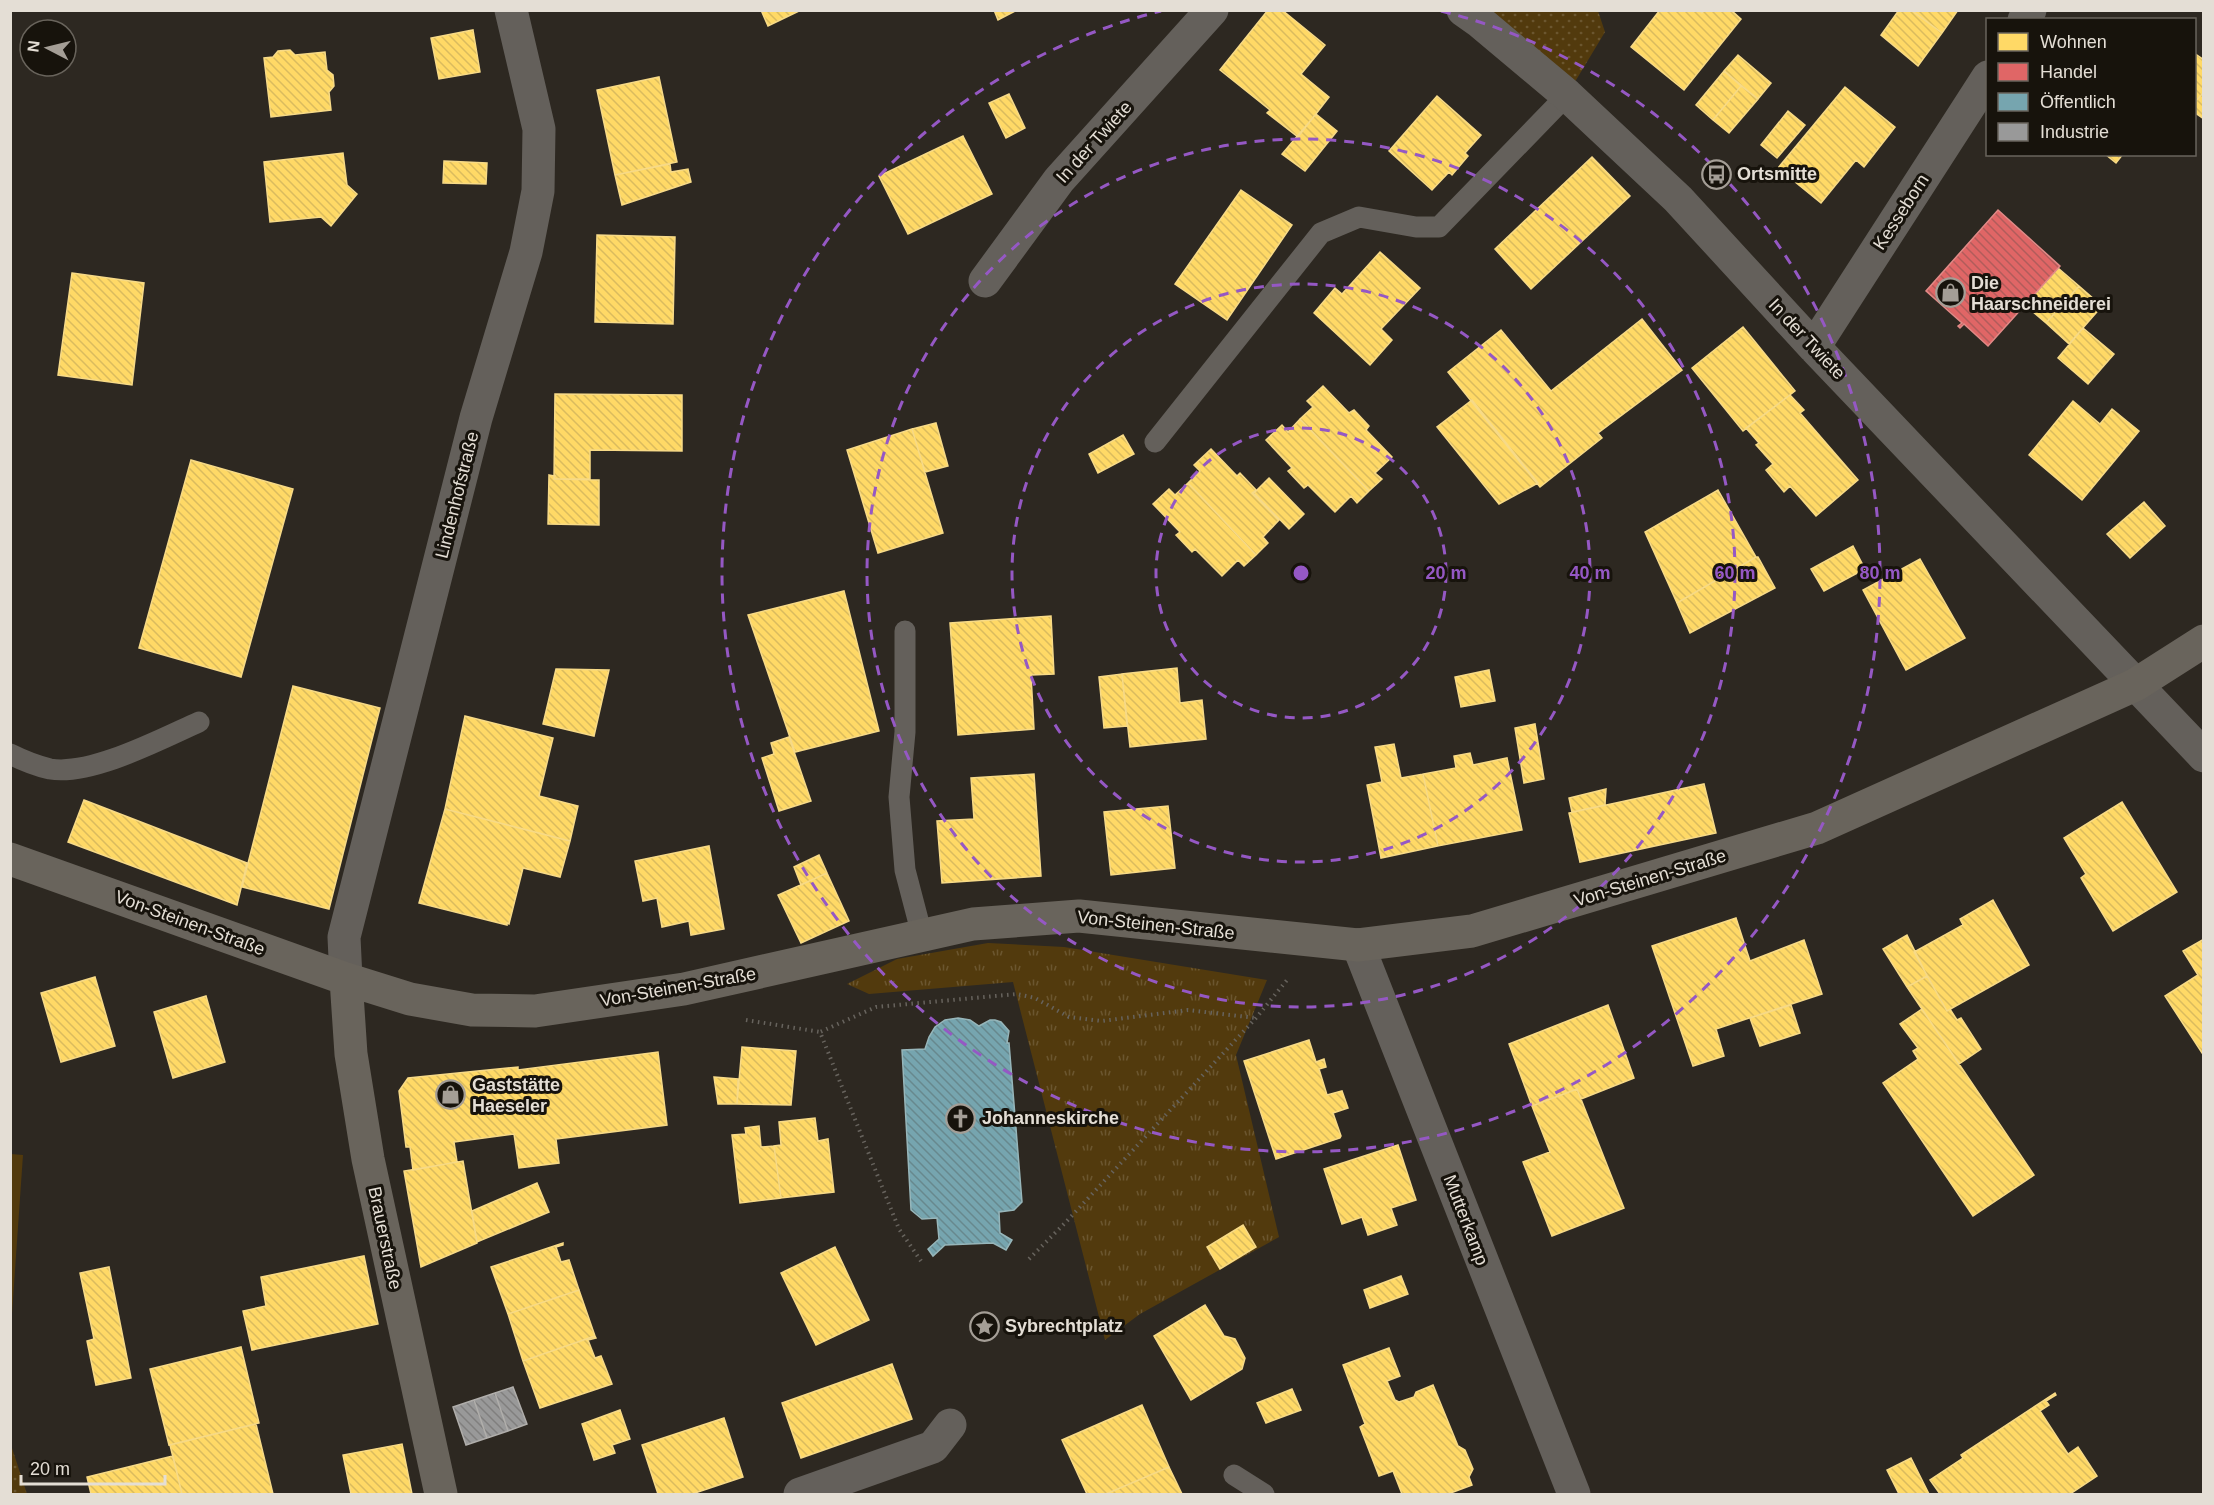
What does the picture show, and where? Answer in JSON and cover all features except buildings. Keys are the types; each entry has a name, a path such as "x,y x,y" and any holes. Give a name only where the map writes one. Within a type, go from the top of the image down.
{"main road":[{"name":"Von-Steinen-Straße","path":"10,859 346,979 410,999 472,1010 535,1011 704,986 973,924 1079,916 1358,945 1472,932 1816,828 2135,685 2204,641"},
{"name":"Brauerstraße","path":"346,979 351,1053 368,1160 441,1494"}],"street":[{"name":"Lindenhofstraße","path":"346,979 344,937 476,418 526,252 538,190 539,129 511,10"},
{"name":"In der Twiete","path":"985,281 1059,180 1212,10"},
{"name":"In der Twiete","path":"1463,10 1568,95 1678,199 1814,347 2204,756"},
{"name":"Kesseborn","path":"1814,347 1986,80"},
{"name":"Mutterkamp","path":"1358,945 1574,1494"},
{"path":"800,1494 933,1447 950,1425"}],"lane":[{"path":"1155,442 1321,233 1359,218 1416,227 1439,227 1568,95"},
{"path":"905,631 905,732 899,797 905,870 922,935"},
{"path":"10,754 50,769 81,768 124,755 199,722"},
{"path":"1234,1475 1264,1494"}],"path":[{"path":"1029,1259 1256,1018 1317,942"},
{"path":"921,1261 899,1229 820,1032 876,1007 1017,994 1035,998 1069,1017 1102,1021 1188,1010 1256,1018"}],"green space":[{"path":"1456,11 1598,11 1605,32 1567,95"},
{"path":"988,943 1064,947 1267,980 1236,1055 1279,1237 1140,1314 1105,1340 1013,982 869,994 847,984 897,959"},
{"path":"10,1154 23,1155 11,1328"},
{"path":"11,1445 27,1494 11,1494"}],"place":[{"name":"Ortsmitte","path":"1716,174"},
{"name":"Die Haarschneiderei","path":"1950,293"},
{"name":"Gaststätte Haeseler","path":"451,1095"},
{"name":"Johanneskirche","path":"961,1118"},
{"name":"Sybrechtplatz","path":"984,1326"}]}
